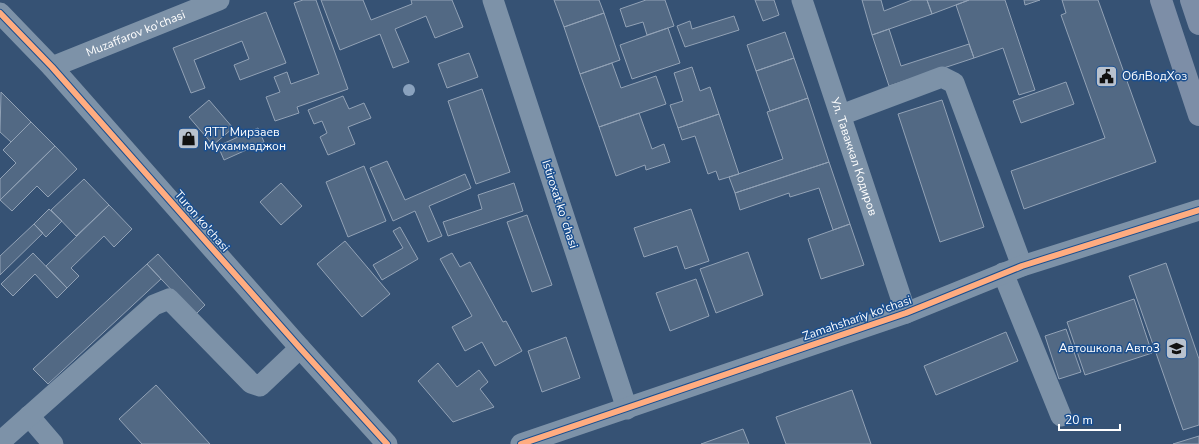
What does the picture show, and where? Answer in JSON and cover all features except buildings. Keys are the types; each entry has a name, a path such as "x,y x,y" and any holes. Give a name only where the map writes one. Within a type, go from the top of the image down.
{"main road":[{"path":"1161,0 1199,115"},
{"path":"1191,0 1199,24"}],"street":[{"name":"Muzaffarov ko'chasi","path":"52,67 219,0"},
{"name":"Istiroxat koʻchasi","path":"493,0 627,409"},
{"name":"Ул. Таваккал Кодиров","path":"802,0 906,313"},
{"name":"Turon ko'chasi","path":"0,13 52,67 300,348 387,444"},
{"path":"841,115 942,77 954,83 1022,266"},
{"name":"Zamahshariy ko'chasi","path":"521,444 906,313 1022,266 1199,210"},
{"path":"1003,273 1061,416"},
{"path":"0,442 154,305 169,299 251,383 260,386 300,348"},
{"path":"28,416 52,444"}],"cycle path":[{"path":"0,13 52,67 300,348 387,444"},
{"path":"521,444 906,313 1022,266 1199,210"}],"place":[{"name":"ОблВодХоз","path":"1106,76"},
{"name":"ЯТТ Мирзаев Мухаммаджон","path":"189,139"},
{"name":"Автошкола Авто3","path":"1176,348"}]}
